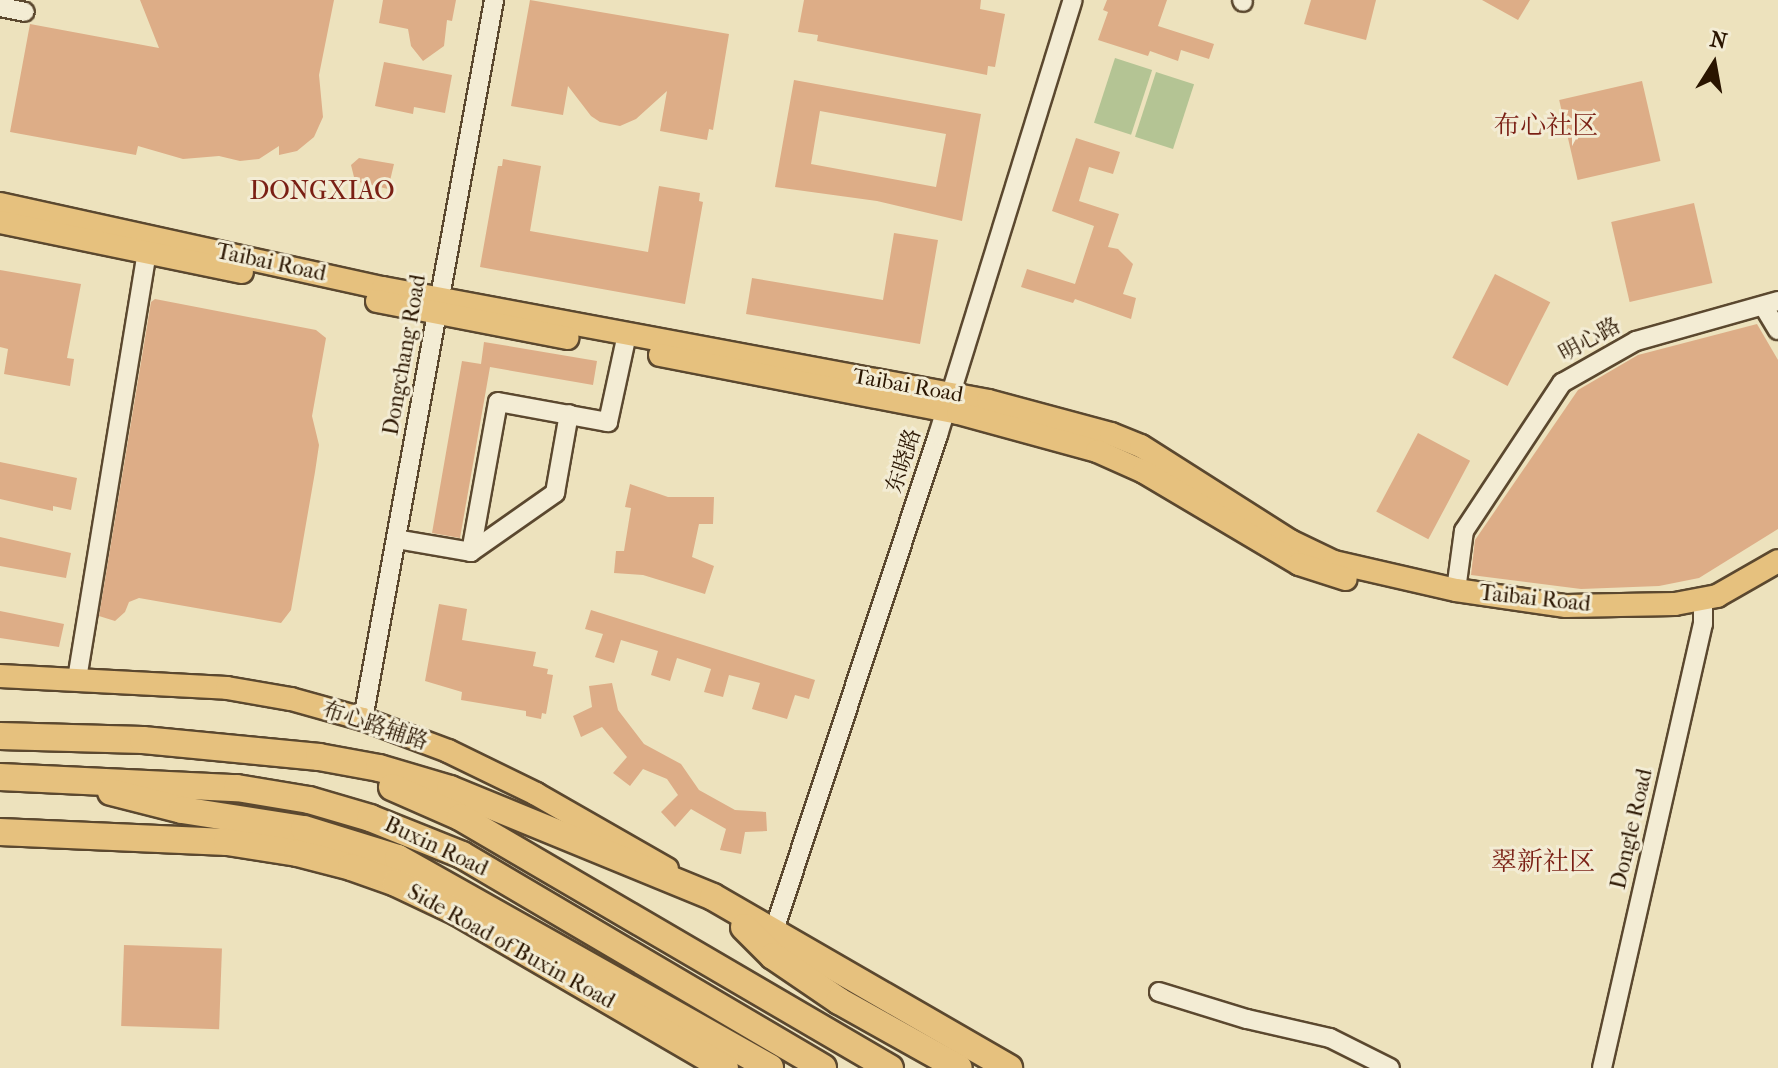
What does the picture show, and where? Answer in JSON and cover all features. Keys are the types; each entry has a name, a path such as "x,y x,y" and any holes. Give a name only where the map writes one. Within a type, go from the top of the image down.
{"highway":[{"name":"Buxin Road","path":"0,736 143,740 319,757 412,777 713,897"},
{"name":"Buxin Road","path":"257,751 354,774 460,817 890,1068"},
{"name":"Buxin Road","path":"0,777 237,788 309,800 370,818 462,855 823,1068"},
{"path":"45,778 182,810 304,829 398,858 770,1068"},
{"name":"Side Road of Buxin Road","path":"0,832 227,842 297,853 351,867 457,912 720,1067"},
{"path":"713,897 1009,1068"},
{"path":"713,897 773,956 839,1001 959,1068"}],"main road":[{"name":"Taibai Road","path":"0,204 439,305"},
{"name":"Taibai Road","path":"0,222 1121,437 1174,465 1290,541 1324,558 1456,590 1566,606 1703,607 1720,610 1778,579"},
{"name":"Taibai Road","path":"948,402 1123,461 1299,564 1333,576 1553,619 1665,619 1703,607 1778,561"},
{"name":"布心路辅路","path":"0,676 227,688 291,699 363,719 448,751 536,794 713,897"}],"street":[{"name":"Dongchang Road","path":"363,719 494,0"},
{"name":"东晓路","path":"773,933 948,402 1073,0"},
{"path":"0,7 25,12"},
{"path":"77,679 147,252"},
{"path":"1771,304 1778,330"},
{"name":"明心路","path":"1456,590 1464,531 1562,383 1636,341 1771,304"},
{"path":"471,552 498,402 608,422 625,341"},
{"path":"396,539 471,552 555,493 569,414"},
{"name":"Dongle Road","path":"1602,1068 1703,607"},
{"path":"1159,992 1247,1019 1330,1038 1390,1068"}],"green space":[{"path":"1115,58 1152,70 1131,135 1094,123"},
{"path":"1156,72 1194,84 1173,149 1135,137"}],"building":[{"path":"140,0 334,0 319,75 323,117 314,137 297,151 279,155 279,146 259,159 240,161 219,156 183,159 138,146 136,155 10,132 30,24 159,48"},
{"path":"383,0 456,0 452,21 447,20 444,46 423,61 411,46 408,29 379,23"},
{"path":"530,0 729,34 713,130 709,129 707,140 660,131 667,91 636,119 620,126 600,122 591,116 568,86 563,115 511,106"},
{"path":"804,0 981,0 980,9 1005,14 995,67 988,66 987,75 817,41 818,35 798,32"},
{"path":"1107,0 1167,0 1158,26 1214,44 1209,59 1181,50 1178,61 1150,51 1148,56 1098,40 1108,12 1103,10"},
{"path":"1311,0 1376,0 1366,40 1304,24"},
{"path":"1482,0 1530,0 1518,20"},
{"path":"384,62 452,75 445,113 414,107 413,114 375,106"},
{"path":"794,80 981,114 962,221 877,201 775,187","holes":["820,111 946,134 936,187 811,164"]},
{"path":"1642,81 1660,161 1578,180 1559,100"},
{"path":"1076,138 1120,152 1113,174 1089,167 1079,201 1119,214 1108,247 1118,249 1133,264 1123,294 1136,298 1131,319 1075,299 1073,303 1021,287 1027,269 1075,284 1094,226 1052,211"},
{"path":"359,158 394,164 388,189 355,181 351,165"},
{"path":"503,159 541,166 530,231 648,252 659,186 700,193 699,201 703,202 685,304 480,267 498,166 502,166"},
{"path":"1694,203 1712,283 1630,302 1611,222"},
{"path":"894,233 938,240 920,344 746,314 752,278 883,300"},
{"path":"0,270 81,284 67,358 74,359 70,386 4,374 8,349 0,347"},
{"path":"1495,274 1550,302 1508,386 1452,358"},
{"path":"155,299 316,330 326,338 312,416 319,445 315,472 291,610 281,623 139,598 129,602 125,612 115,621 99,616 151,302"},
{"path":"1757,324 1778,360 1778,529 1699,578 1659,586 1581,589 1471,575 1475,540 1578,390 1638,355"},
{"path":"484,342 597,361 593,385 490,367 460,538 432,533 462,361 481,364"},
{"path":"1418,433 1470,461 1428,539 1376,512"},
{"path":"0,462 77,478 71,510 53,506 53,511 0,499"},
{"path":"630,484 668,497 714,497 713,524 699,524 692,557 714,566 705,594 643,575 614,573 616,551 624,551 631,508 625,507"},
{"path":"0,537 71,553 66,578 0,566"},
{"path":"439,604 467,609 462,640 536,652 533,666 548,669 547,674 553,675 546,714 542,713 541,719 526,716 526,711 461,700 462,692 425,681"},
{"path":"591,610 815,680 809,699 795,695 787,719 752,709 760,683 729,675 723,697 704,692 711,669 677,658 670,681 651,675 658,651 621,640 614,663 595,657 603,634 585,629"},
{"path":"0,611 64,624 59,647 0,638"},
{"path":"612,683 618,710 644,744 681,764 699,790 735,810 766,812 767,831 745,832 741,854 720,850 726,829 691,809 675,827 661,812 678,795 667,779 643,769 630,786 613,773 627,757 602,727 581,737 573,716 592,707 589,686"},
{"path":"124,945 222,948 219,1029 121,1026"}],"district":[{"name":"布心社区","path":"1546,126"},
{"name":"DONGXIAO","path":"322,191"},
{"name":"翠新社区","path":"1543,862"}]}
